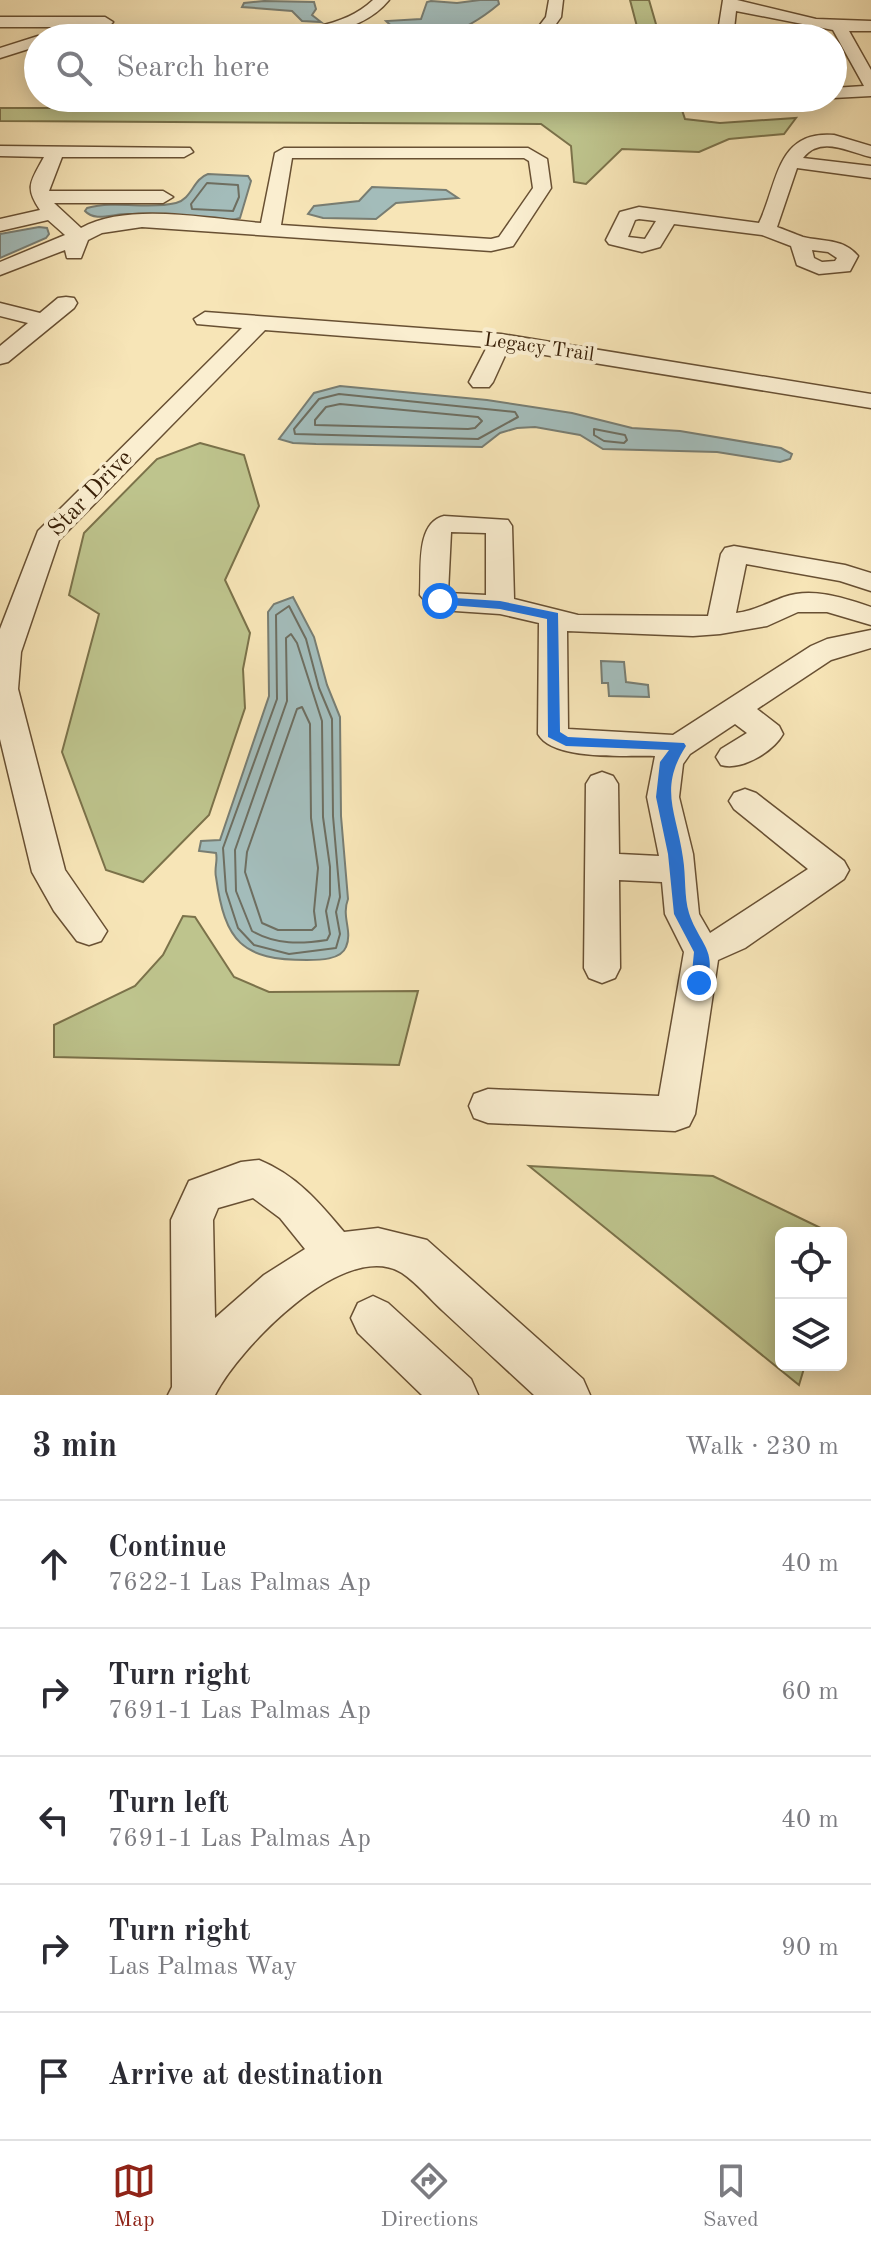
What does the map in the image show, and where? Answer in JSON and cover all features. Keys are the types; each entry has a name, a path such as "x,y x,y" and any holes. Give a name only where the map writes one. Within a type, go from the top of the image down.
{"street":[{"path":"338,24 365,15 382,0"},
{"path":"551,24 556,0"},
{"path":"730,8 816,24"},
{"path":"0,22 105,22 103,24"},
{"path":"847,28 871,26"},
{"path":"847,41 871,85"},
{"path":"0,53 24,45"},
{"path":"847,92 871,91"},
{"path":"766,230 790,162 799,151 819,141 831,140 871,152"},
{"path":"0,151 184,152"},
{"path":"56,151 38,189 39,197 79,237"},
{"path":"0,269 79,237 90,228 121,221 491,245 506,242 542,188 538,159 528,153 284,153 270,230"},
{"path":"790,162 871,172"},
{"path":"39,197 163,197"},
{"path":"0,225 53,213"},
{"path":"668,217 766,230 801,243"},
{"path":"71,259 79,237"},
{"path":"0,357 66,303"},
{"path":"0,309 44,321"},
{"name":"Legacy Trail","path":"205,319 501,341 871,401"},
{"name":"Star Drive","path":"89,931 49,872 3,689 11,604 47,537 260,323"},
{"path":"481,382 501,341"},
{"path":"720,625 734,554 845,573 871,582"},
{"path":"500,605 578,624 720,625 757,620 794,603 829,603 871,616"},
{"path":"553,616 553,734 566,741 679,746"},
{"path":"488,1106 675,1114 702,952 682,914 663,797 667,762 679,746 821,653 837,646 871,639"},
{"path":"732,757 768,734 736,708"},
{"path":"602,784 602,968"},
{"path":"702,952 733,938 832,870 745,801"},
{"path":"603,866 677,870"},
{"path":"192,1392 192,1220 203,1194 241,1181 259,1179 295,1204 336,1255"},
{"path":"192,1392 215,1352 244,1319 298,1277 336,1255 356,1249 382,1247 412,1254 567,1395"},
{"path":"373,1318 455,1395"}],"green space":[{"path":"630,0 649,0 656,24 636,24"},
{"path":"0,108 24,108 24,112 683,112 685,119 720,123 796,118 784,134 729,139 699,152 622,149 586,184 574,182 571,146 541,124 0,121"},
{"path":"200,443 244,455 259,506 225,580 250,633 243,669 245,708 209,815 143,882 106,870 62,752 99,614 69,595 84,533 157,459"},
{"path":"183,916 195,917 234,977 269,992 418,991 399,1065 54,1057 54,1025 135,986 163,955"},
{"path":"529,1166 713,1176 819,1227 775,1227 775,1366"},
{"path":"782,1371 803,1371 799,1385"}],"water":[{"path":"498,0 499,4 470,24 390,24 386,21 421,19 427,2"},
{"path":"314,2 316,9 312,15 321,22 302,21 292,11 242,7 244,3"},
{"path":"208,174 248,176 251,181 240,218 214,222 127,214 99,217 85,211 98,206 176,203"},
{"path":"372,187 446,190 458,198 396,203 376,219 323,218 308,214 314,206 359,201"},
{"path":"47,228 49,234 46,238 0,258 0,234"},
{"path":"340,386 487,400 572,413 632,428 680,431 781,448 792,454 790,459 780,462 717,452 603,449 580,435 535,427 500,433 482,447 316,444 279,439 314,393"},
{"path":"293,597 314,637 327,685 340,717 341,816 348,941 339,955 317,960 267,956 240,943 225,917 220,899 216,853 199,851 201,841 220,840 269,696 268,612 274,604"},
{"path":"601,661 624,662 626,682 648,685 649,697 609,696 608,683 602,683"}],"route":[{"path":"440,601 500,605 553,616 553,734 566,741 679,746 667,762 663,797 676,854 682,914 702,952 699,983"}]}
